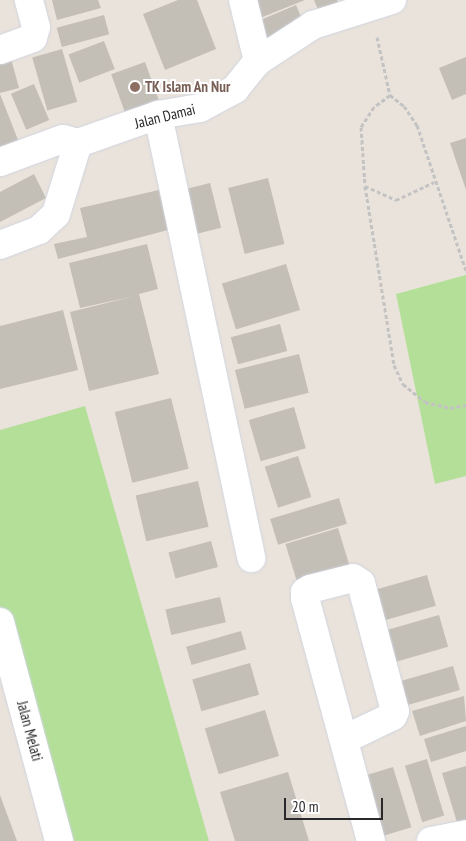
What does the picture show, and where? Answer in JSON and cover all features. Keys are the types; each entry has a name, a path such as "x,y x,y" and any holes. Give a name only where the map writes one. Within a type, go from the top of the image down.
{"street":[{"path":"0,50 33,38 36,26 30,0"},
{"path":"243,0 258,61"},
{"name":"Jalan Damai","path":"78,143 158,115 200,108 209,104 235,90 258,61 313,25 381,3"},
{"path":"158,115 252,558"},
{"path":"0,162 63,139 78,143 56,214 39,230 0,245"},
{"path":"345,739 393,716 395,711 361,583 353,578 305,592 372,841"},
{"name":"Jalan Melati","path":"2,633 59,841"},
{"path":"431,841 466,834"}],"path":[{"path":"381,3 390,95 404,106 417,125 427,150 434,182 462,253 466,271"},
{"path":"390,95 374,107 361,127 365,186 394,365 403,384 425,402 450,408 466,405"},
{"path":"365,186 396,200 434,182"}],"green space":[{"path":"466,275 466,476 435,484 396,294"},
{"path":"85,406 209,841 57,841 0,642 0,430"}],"building":[{"path":"52,0 98,0 101,8 57,20"},
{"path":"178,0 197,0 216,49 165,70 143,14"},
{"path":"247,0 305,0 255,20"},
{"path":"314,0 337,0 341,8 321,17"},
{"path":"296,5 305,26 263,44 254,23"},
{"path":"104,15 109,34 62,47 57,28"},
{"path":"104,41 115,69 79,83 69,55"},
{"path":"62,49 77,102 47,110 32,58"},
{"path":"10,55 19,88 0,93 0,58"},
{"path":"466,57 466,94 452,100 439,68"},
{"name":"TK Islam An Nur","path":"145,62 159,100 125,112 111,74"},
{"path":"34,84 49,120 26,130 11,94"},
{"path":"0,94 20,145 3,152 0,146"},
{"path":"466,138 466,190 450,143"},
{"path":"34,174 46,198 0,222 0,192"},
{"path":"268,178 284,244 245,254 228,188"},
{"path":"210,183 221,228 191,235 180,190"},
{"path":"159,190 168,230 58,259 54,244 87,237 80,208"},
{"path":"147,244 158,289 139,294 159,374 89,391 70,312 135,296 80,308 69,263"},
{"path":"286,264 300,310 236,329 222,284"},
{"path":"63,310 78,370 0,389 0,326"},
{"path":"280,324 287,351 238,364 231,337"},
{"path":"299,354 309,393 245,409 235,370"},
{"path":"171,398 189,469 132,483 115,412"},
{"path":"294,407 306,448 261,461 249,420"},
{"path":"298,456 311,497 278,508 265,467"},
{"path":"198,481 209,527 146,541 136,495"},
{"path":"339,498 347,524 278,545 270,519"},
{"path":"338,528 351,571 299,587 285,544"},
{"path":"211,541 218,567 175,578 168,552"},
{"path":"427,575 436,606 385,620 376,590"},
{"path":"220,597 226,622 171,635 165,610"},
{"path":"439,615 448,647 395,662 386,630"},
{"path":"241,631 246,649 191,665 186,647"},
{"path":"250,663 259,695 201,711 192,680"},
{"path":"453,666 460,690 406,705 399,681"},
{"path":"464,696 466,721 420,736 412,711"},
{"path":"265,710 279,756 219,774 205,728"},
{"path":"466,726 466,751 431,762 424,739"},
{"path":"427,759 444,815 422,822 405,766"},
{"path":"466,766 466,827 459,829 442,773"},
{"path":"393,767 411,827 376,838 358,778"},
{"path":"288,772 309,841 235,841 220,792"},
{"path":"0,795 17,841 0,841"}],"place":[{"name":"TK Islam An Nur","path":"135,87"}]}
